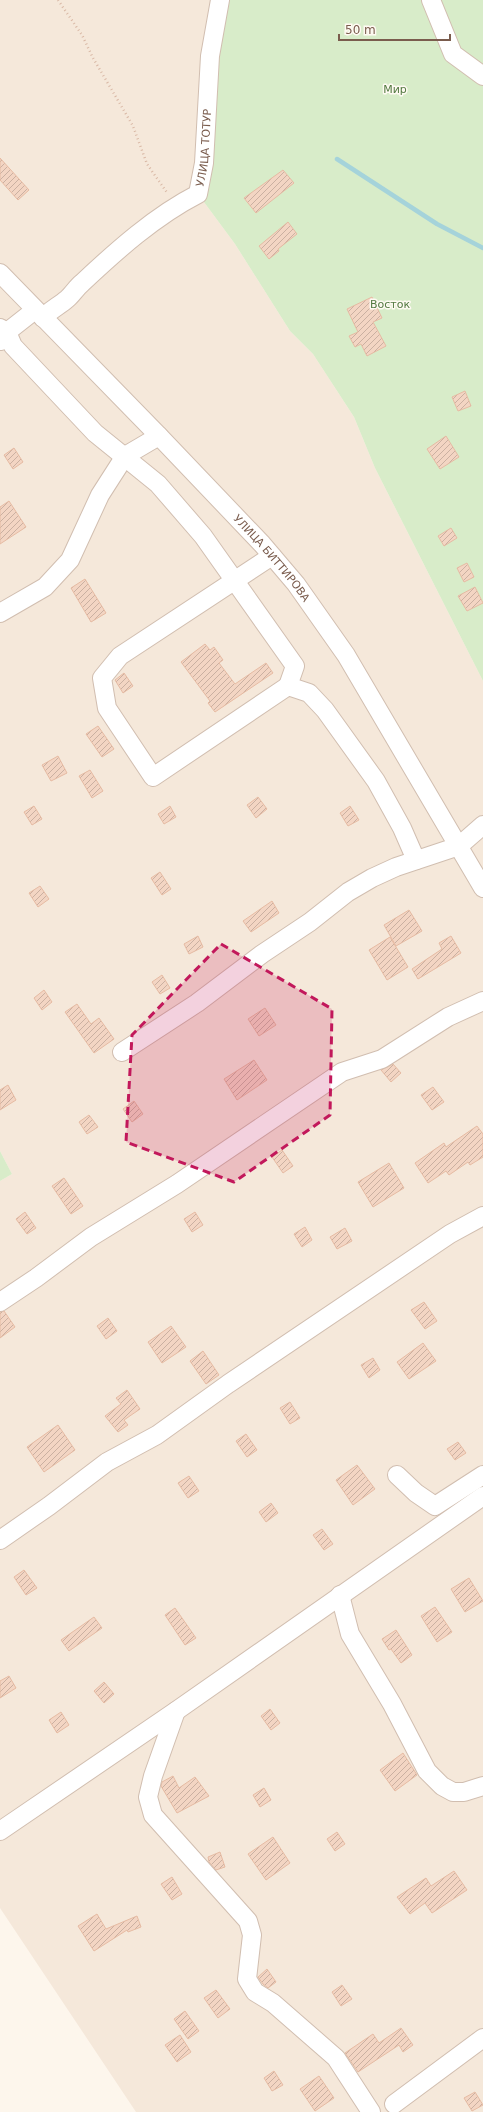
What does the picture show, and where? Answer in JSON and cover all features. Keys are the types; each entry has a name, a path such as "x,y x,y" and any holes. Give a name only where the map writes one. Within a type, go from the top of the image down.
{"street":[{"name":"УЛИЦА ТОТУР","path":"2,335 67,299 81,284 124,246 174,207 198,194 202,180 210,56 220,0"},
{"path":"431,0 453,54 483,76"},
{"name":"УЛИЦА БИТТИРОВА","path":"0,273 159,436 272,556 300,589 326,624 483,888"},
{"path":"2,335 95,433 158,484 203,536 234,580 295,666 288,686 153,777 107,708 102,678 120,656 234,580 272,556"},
{"path":"0,613 45,587 70,560 100,495 125,456 159,436"},
{"path":"288,686 309,694 325,710 376,781 402,828 416,860"},
{"path":"122,1052 197,1003 262,954 310,922 348,892 372,878 416,860 459,846 483,825"},
{"path":"0,1302 36,1278 91,1237 177,1184 342,1072 382,1059 448,1017 483,1001"},
{"path":"0,1540 49,1506 106,1462 157,1434 228,1384 450,1234 483,1216"},
{"path":"397,1475 416,1493 435,1506 483,1475"},
{"path":"0,1831 176,1711 483,1496"},
{"path":"340,1595 350,1634 392,1704 427,1771 442,1786 453,1792 464,1792 483,1786"},
{"path":"176,1711 153,1776 148,1797 153,1815 248,1921 252,1936 247,1979 255,1992 273,2002 336,2058 371,2112"},
{"path":"394,2104 483,2038"}],"path":[{"path":"58,0 82,35 92,58 133,126 147,164 165,189 174,207"}],"highlighted area":[{"path":"221,944 332,1009 330,1115 234,1182 126,1142 132,1035"}],"shaded area":[{"path":"0,0 220,0 198,194 235,244 290,331 313,354 354,417 375,468 483,681 483,2112 136,2112 0,1908 0,1181 12,1174 0,1151"}],"green space":[{"name":"Восток","path":"220,0 483,0 483,681 375,468 354,417 313,354 290,331 235,244 198,194"},
{"path":"0,1151 12,1174 0,1181"}],"building":[{"path":"0,158 29,190 18,200 0,180"},
{"path":"283,170 294,183 256,213 244,198"},
{"path":"288,222 297,234 278,249 279,251 269,259 259,246"},
{"path":"372,297 382,318 373,322 386,346 367,356 361,344 355,347 349,336 358,332 347,309"},
{"path":"465,391 471,406 458,411 452,397"},
{"path":"446,436 459,457 440,469 427,449"},
{"path":"14,448 23,462 13,469 4,455"},
{"path":"9,501 26,527 0,544 0,507"},
{"path":"451,528 457,538 444,546 438,536"},
{"path":"467,563 474,577 464,582 457,568"},
{"path":"85,579 106,613 91,622 71,588"},
{"path":"475,587 483,603 467,611 458,596"},
{"path":"205,644 210,650 214,647 223,660 219,663 235,684 266,663 273,673 215,712 208,703 210,701 181,662"},
{"path":"124,673 133,686 123,693 115,680"},
{"path":"98,726 114,749 102,757 86,734"},
{"path":"58,756 67,773 51,781 42,765"},
{"path":"90,770 103,791 92,798 79,776"},
{"path":"258,797 267,809 256,818 247,805"},
{"path":"34,806 42,819 32,825 24,812"},
{"path":"170,806 176,817 164,824 158,814"},
{"path":"350,806 359,820 348,826 340,813"},
{"path":"160,872 171,889 162,895 151,878"},
{"path":"40,886 49,899 38,907 29,893"},
{"path":"272,901 279,913 251,932 243,921"},
{"path":"409,910 422,931 396,946 384,925"},
{"path":"198,936 203,947 189,954 184,944"},
{"path":"451,936 461,953 418,979 412,969 442,949 439,943"},
{"path":"390,937 408,967 387,980 369,950"},
{"path":"162,975 170,988 160,994 152,982"},
{"path":"44,990 52,1002 42,1010 34,998"},
{"path":"77,1004 91,1024 99,1018 114,1039 94,1053 65,1012"},
{"path":"265,1008 276,1025 259,1036 248,1019"},
{"path":"254,1060 267,1080 237,1100 224,1079"},
{"path":"393,1064 401,1073 391,1082 381,1070"},
{"path":"8,1085 16,1100 0,1110 0,1090"},
{"path":"433,1087 444,1102 432,1110 421,1095"},
{"path":"134,1101 143,1114 132,1122 123,1109"},
{"path":"89,1115 98,1127 87,1134 79,1122"},
{"path":"477,1126 483,1134 483,1157 470,1165 468,1162 449,1175 446,1171 428,1183 415,1163 444,1143 446,1147"},
{"path":"282,1150 293,1166 283,1173 272,1157"},
{"path":"389,1163 404,1188 373,1207 358,1182"},
{"path":"64,1178 83,1206 71,1214 52,1186"},
{"path":"25,1212 36,1228 27,1234 16,1219"},
{"path":"195,1212 203,1225 192,1232 184,1219"},
{"path":"305,1227 312,1240 302,1247 294,1234"},
{"path":"345,1228 352,1241 337,1249 330,1237"},
{"path":"424,1302 437,1321 425,1329 411,1310"},
{"path":"4,1311 15,1327 0,1338 0,1312"},
{"path":"108,1318 117,1331 106,1339 97,1326"},
{"path":"171,1326 186,1347 162,1363 148,1342"},
{"path":"423,1343 436,1361 409,1379 397,1362"},
{"path":"203,1351 219,1375 206,1384 190,1361"},
{"path":"373,1358 380,1370 369,1378 361,1365"},
{"path":"127,1390 140,1409 124,1420 128,1425 118,1432 105,1416 121,1404 116,1398"},
{"path":"290,1402 300,1418 290,1424 280,1408"},
{"path":"58,1425 75,1450 44,1472 27,1447"},
{"path":"246,1434 257,1450 247,1457 236,1441"},
{"path":"458,1442 466,1453 455,1460 447,1449"},
{"path":"357,1465 375,1489 353,1505 336,1480"},
{"path":"189,1476 199,1491 188,1498 178,1483"},
{"path":"271,1503 278,1513 266,1522 259,1512"},
{"path":"322,1529 333,1544 324,1550 313,1535"},
{"path":"24,1570 37,1588 26,1595 14,1577"},
{"path":"469,1578 483,1601 465,1612 451,1589"},
{"path":"435,1607 452,1632 437,1642 421,1616"},
{"path":"175,1608 196,1638 185,1645 165,1615"},
{"path":"94,1617 102,1628 69,1651 61,1640"},
{"path":"396,1630 412,1655 401,1663 391,1649 389,1650 382,1639"},
{"path":"9,1676 16,1688 0,1698 0,1681"},
{"path":"104,1682 114,1694 104,1703 94,1691"},
{"path":"270,1709 280,1723 271,1730 261,1716"},
{"path":"61,1712 69,1725 57,1733 49,1720"},
{"path":"403,1753 417,1775 395,1791 380,1770"},
{"path":"173,1776 179,1788 195,1777 209,1796 177,1813 161,1786 162,1782"},
{"path":"264,1788 271,1800 260,1807 253,1795"},
{"path":"337,1832 345,1844 335,1851 327,1839"},
{"path":"273,1837 290,1863 266,1880 248,1854"},
{"path":"220,1852 225,1867 216,1870 209,1862 208,1857"},
{"path":"454,1871 467,1890 432,1913 425,1903 410,1914 397,1897 426,1878 431,1886"},
{"path":"172,1877 182,1894 172,1900 161,1884"},
{"path":"97,1914 106,1929 137,1916 141,1927 128,1932 127,1930 94,1951 78,1926"},
{"path":"267,1969 276,1982 268,1988 258,1977"},
{"path":"342,1985 352,1999 341,2006 332,1992"},
{"path":"216,1990 230,2009 218,2018 204,1998"},
{"path":"185,2011 199,2031 188,2039 174,2019"},
{"path":"401,2028 413,2045 403,2052 399,2045 358,2072 345,2053 373,2034 379,2043"},
{"path":"180,2035 191,2052 177,2062 165,2045"},
{"path":"274,2071 283,2085 272,2091 264,2078"},
{"path":"319,2076 334,2098 315,2111 300,2089"},
{"path":"475,2092 483,2105 472,2111 464,2098"}],"waterway":[{"path":"337,159 437,224 483,248"}],"park label":[{"name":"Мир","path":"395,89"}]}
